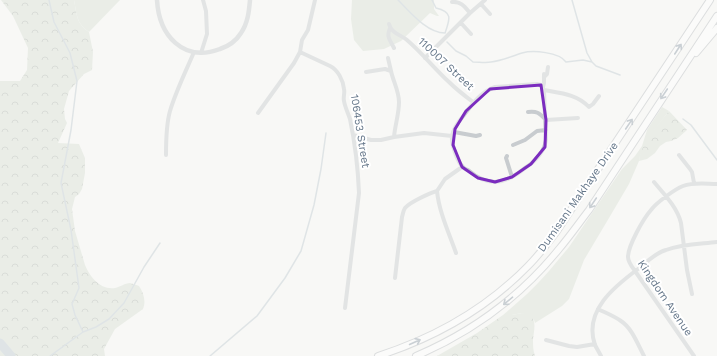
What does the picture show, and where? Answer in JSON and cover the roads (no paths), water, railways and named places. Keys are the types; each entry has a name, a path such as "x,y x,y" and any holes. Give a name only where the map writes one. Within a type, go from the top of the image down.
{"main road":[{"name":"Dumisani Makhaye Drive","path":"378,356 416,342 460,319 501,290 528,266 558,231 710,0"},
{"name":"Dumisani Makhaye Drive","path":"416,356 459,335 492,314 526,285 544,267 589,210 717,16"},
{"path":"676,76 717,28"}],"street":[{"path":"157,0 158,15 166,34 180,47 201,53 224,48 236,39 241,33 248,19 250,0"},
{"path":"201,53 207,34 206,11 203,0"},
{"path":"258,113 287,74 300,52 302,40 308,30 315,0"},
{"path":"425,58 486,0"},
{"path":"452,2 460,3 470,14"},
{"path":"481,4 490,14"},
{"path":"461,23 471,34"},
{"name":"110007 Street","path":"394,48 388,37 390,26 393,31 406,39 450,83 473,102"},
{"path":"166,155 170,110 194,52"},
{"name":"106453 Street","path":"300,52 334,68 337,72 344,89 344,101 353,135 358,178 358,193 345,308"},
{"path":"388,58 398,92 399,102 394,137"},
{"path":"548,67 547,74 544,76 543,88 546,140 545,147 541,154 531,164 512,177 495,182 478,178 462,167 455,154 453,134 459,122 473,102 490,89 495,87 537,84 541,85 543,88 577,98 589,107 599,96"},
{"path":"366,72 385,70 391,71"},
{"path":"528,112 537,112 546,120 578,118"},
{"path":"513,144 525,140 537,132 546,130"},
{"path":"353,135 371,140 381,140 424,133 480,135"},
{"path":"679,155 689,166 694,183"},
{"path":"507,156 506,158 512,177"},
{"path":"395,278 404,210 412,202 437,191 445,179 462,167"},
{"path":"654,182 667,197 679,216 692,294"},
{"name":"Kingdom Avenue","path":"694,356 635,271 628,257 632,243 651,210 681,187 694,183 717,184"},
{"path":"437,191 444,222 456,253"},
{"path":"601,356 595,344 593,329 594,321 598,309 611,291 661,252 684,246 717,242"},
{"path":"598,309 618,318 625,324 644,356"},
{"path":"546,340 578,347 595,344"}],"waterway":[{"path":"49,0 54,22 70,53 77,81 71,130 61,183 71,230 79,288 72,304 75,315 83,332"},
{"path":"398,0 425,26 432,30 445,33 449,20 448,14 436,8 432,0"},
{"path":"572,0 587,53 592,62 596,66 620,75"},
{"path":"447,42 456,51 466,56 473,62 503,60 527,52 552,54 558,56 566,62 583,60 592,62"},
{"path":"683,119 691,125 717,160"},
{"path":"210,356 257,316 285,278 301,251 314,205 326,133"},
{"path":"50,356 83,332 96,327 109,319 124,303 144,267 160,243"},
{"path":"0,343 11,356"}]}
